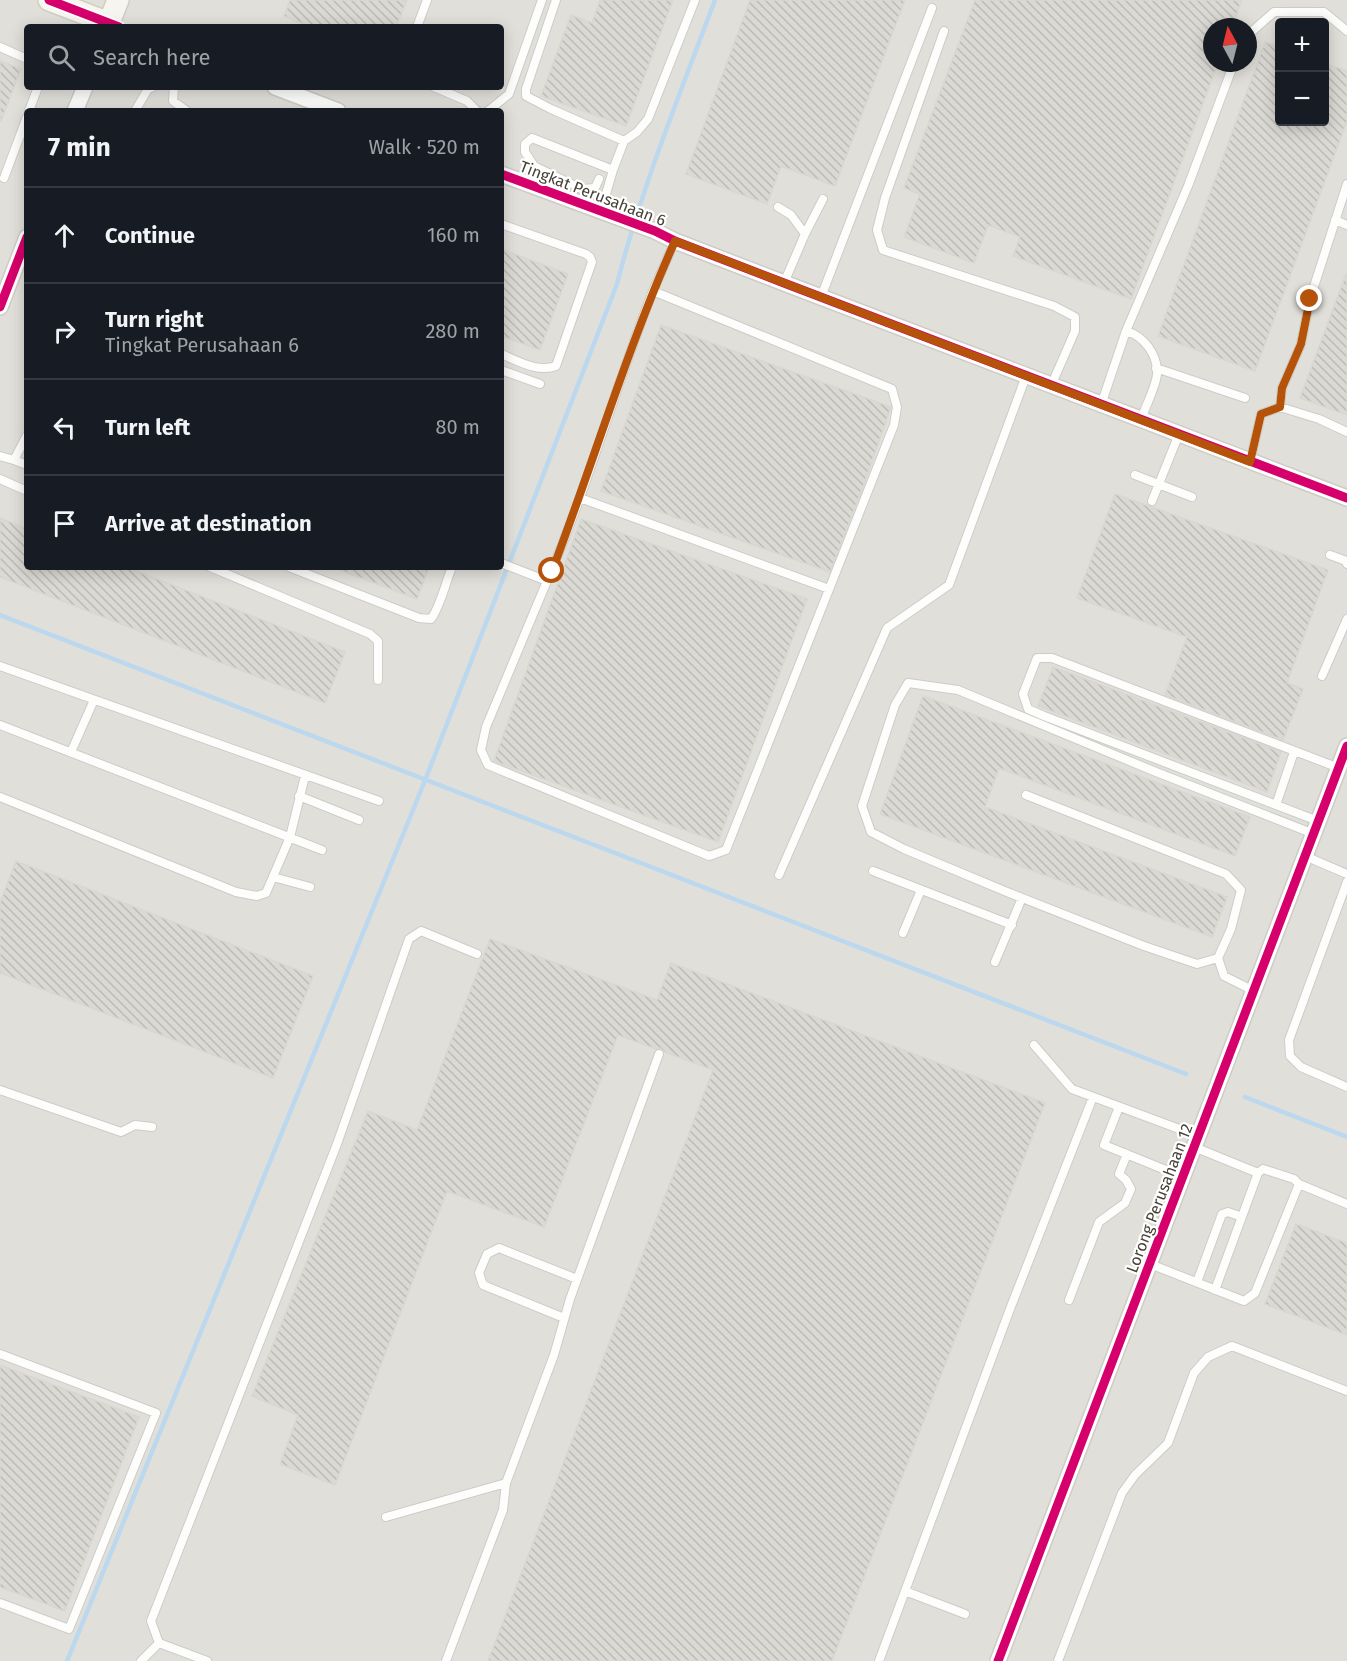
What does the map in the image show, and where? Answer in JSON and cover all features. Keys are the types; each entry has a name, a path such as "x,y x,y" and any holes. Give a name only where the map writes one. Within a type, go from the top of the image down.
{"street":[{"path":"54,0 108,24"},
{"path":"112,24 118,0"},
{"path":"76,108 84,90"},
{"path":"283,90 330,108"},
{"name":"Tingkat Perusahaan 6","path":"504,175 601,213 655,231 675,241 1347,498"},
{"path":"0,307 24,245"},
{"name":"Lorong Perusahaan 12","path":"998,1661 1347,746"}],"lane":[{"path":"418,24 427,0"},
{"path":"492,108 509,94 542,0"},
{"path":"556,0 526,89 526,96 624,141"},
{"path":"601,213 624,141 637,132 648,119 695,0"},
{"path":"821,297 932,8"},
{"path":"1257,27 1274,12 1324,12 1347,31"},
{"path":"944,31 885,198 877,230 884,250 1054,306 1075,317 1075,331 1052,386"},
{"path":"0,47 24,57"},
{"path":"1101,405 1126,331 1188,186 1231,72"},
{"path":"30,108 37,90"},
{"path":"137,108 147,90"},
{"path":"174,90 173,101 183,108"},
{"path":"442,90 466,101 474,108"},
{"path":"4,178 24,125"},
{"path":"599,179 595,188 582,189 534,165 525,152 525,144 532,138 613,170"},
{"path":"1280,407 1282,388 1301,344 1310,299 1347,184"},
{"path":"784,283 805,234 824,199"},
{"path":"778,207 791,215 805,234"},
{"path":"1335,220 1347,225"},
{"path":"504,225 591,256 592,262 556,366 547,370 536,368 504,355"},
{"path":"653,291 892,389 897,407 894,425 726,850 709,856 488,765 481,750 486,727 580,498 613,399 653,291 675,241"},
{"path":"1126,331 1137,334 1154,354 1157,375 1141,420"},
{"path":"1156,368 1245,398"},
{"path":"504,371 540,384"},
{"path":"779,875 887,628 949,585 1026,376"},
{"path":"1250,462 1261,414 1280,407 1319,419 1347,432"},
{"path":"1152,501 1179,434"},
{"path":"14,460 24,441"},
{"path":"0,456 24,464"},
{"path":"1135,475 1192,497"},
{"path":"0,479 24,489"},
{"path":"580,498 829,589"},
{"path":"1330,555 1346,561 1347,564"},
{"path":"504,564 547,581"},
{"path":"217,570 370,634 378,641 378,680"},
{"path":"297,570 419,618 431,619 437,610 441,592 451,570"},
{"path":"1322,676 1347,619"},
{"path":"1316,828 1276,805 1028,709 1023,694 1037,658 1052,658 1339,768"},
{"path":"0,666 379,801"},
{"path":"1218,958 1197,964 1144,946 904,849 871,832 862,806 895,705 908,683 958,690 1167,777 1316,828"},
{"path":"71,752 94,700"},
{"path":"0,725 322,850"},
{"path":"1276,805 1294,752"},
{"path":"0,797 236,892 257,896 266,893 290,837 305,776"},
{"path":"1026,795 1226,874 1241,890 1231,929 1218,958 1224,976 1254,991"},
{"path":"299,796 359,820"},
{"path":"1305,856 1347,874"},
{"path":"873,871 1012,925"},
{"path":"273,877 310,887"},
{"path":"1347,882 1289,1040 1290,1056 1301,1067 1347,1087"},
{"path":"903,933 921,890"},
{"path":"995,962 1022,898"},
{"path":"207,1661 159,1643 151,1621 338,1144 409,939 421,932 477,954"},
{"path":"1034,1045 1072,1089 1119,1107 1258,1173"},
{"path":"446,1661 503,1510 506,1483 554,1355 577,1279 659,1054"},
{"path":"0,1090 121,1132 135,1125 153,1126"},
{"path":"879,1661 1010,1309 1093,1097"},
{"path":"1119,1107 1104,1145 1183,1177"},
{"path":"1069,1300 1099,1222 1125,1203 1131,1189 1119,1174 1127,1154"},
{"path":"1215,1290 1258,1173 1263,1169 1294,1179 1299,1184 1347,1204"},
{"path":"1150,1264 1244,1301 1255,1293 1299,1184"},
{"path":"1197,1282 1222,1214 1228,1212 1242,1217"},
{"path":"564,1318 483,1285 479,1273 487,1254 499,1248 577,1279"},
{"path":"1058,1661 1122,1493 1135,1475 1168,1443 1194,1373 1208,1357 1232,1346 1347,1391"},
{"path":"0,1354 156,1413 69,1629 0,1603"},
{"path":"386,1517 506,1483"},
{"path":"905,1591 965,1614"},
{"path":"141,1661 159,1643"}],"shaded area":[{"path":"0,0 1347,0 1347,1661 0,1661"}],"building":[{"path":"290,0 407,0 397,24 304,24 284,16"},
{"path":"600,0 673,0 626,126 541,96 571,15 592,23"},
{"path":"750,0 905,0 835,186 781,166 767,204 686,174"},
{"path":"975,0 1242,0 1235,18 1203,18 1203,72 1215,72 1131,299 1013,256 1020,237 988,225 974,263 904,237 920,194 904,188"},
{"path":"1265,42 1275,45 1275,126 1329,126 1329,65 1347,71 1347,121 1255,371 1158,336 1254,72 1257,72 1257,64"},
{"path":"0,61 21,69 1,121 0,120"},
{"path":"504,250 568,274 540,350 504,337"},
{"path":"1347,274 1347,415 1300,398"},
{"path":"661,325 891,407 830,572 601,491"},
{"path":"1115,494 1328,570 1287,683 1303,689 1283,740 1165,695 1187,637 1077,598"},
{"path":"0,518 24,528 24,570 134,570 345,652 325,703 0,577"},
{"path":"581,519 807,599 718,842 494,761"},
{"path":"340,570 428,570 417,599"},
{"path":"1053,667 1281,752 1267,792 1038,706"},
{"path":"923,696 1250,817 1235,856 999,768 985,807 1227,897 1212,937 880,814"},
{"path":"16,861 313,976 273,1078 0,973 0,903"},
{"path":"490,939 657,1000 671,963 1045,1103 832,1661 488,1661 713,1070 660,1048 656,1049 618,1035 544,1227 447,1191 335,1485 280,1464 298,1415 252,1396 368,1111 417,1130"},
{"path":"1296,1224 1347,1243 1347,1335 1265,1304"},
{"path":"0,1365 139,1417 65,1611 0,1587"}],"waterway":[{"path":"67,1661 426,778 617,284 650,176 715,0"},
{"path":"0,615 1186,1074"},
{"path":"1245,1097 1347,1137"}],"cycle path":[{"path":"49,0 111,24"},
{"path":"504,175 655,231 675,241 1347,498"},
{"path":"0,307 24,245"},
{"path":"998,1661 1347,746"}],"route":[{"path":"552,571 580,498 637,333 675,241 1250,462 1261,414 1280,407 1282,388 1301,344 1310,299"}]}
